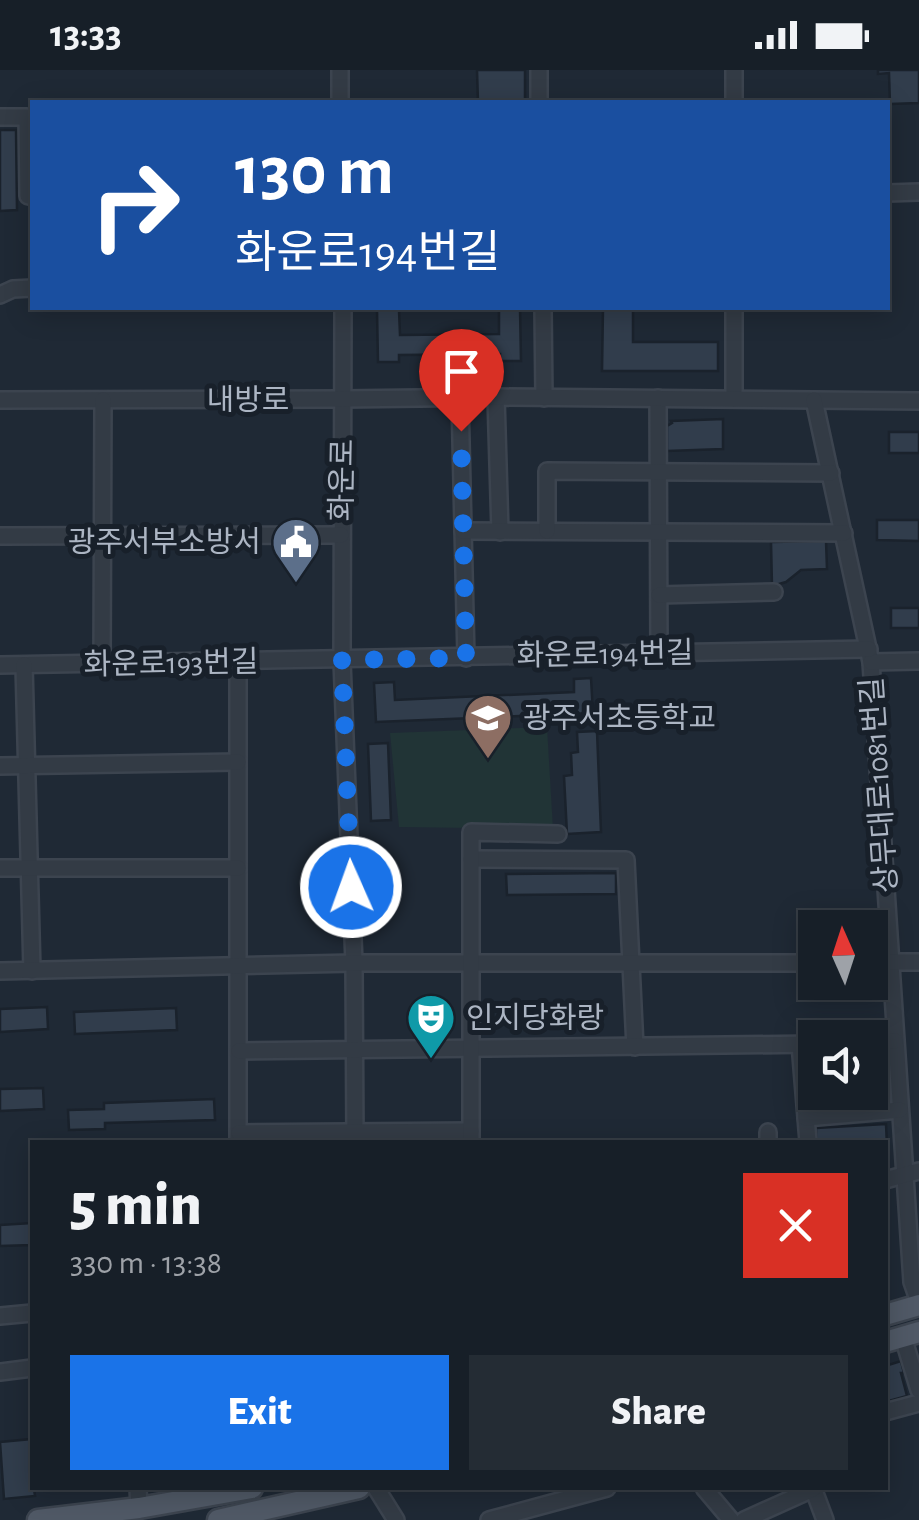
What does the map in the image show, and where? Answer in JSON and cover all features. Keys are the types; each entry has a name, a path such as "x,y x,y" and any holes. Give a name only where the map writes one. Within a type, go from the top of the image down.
{"main road":[{"path":"888,1313 919,1303"},
{"path":"38,1520 139,1498 229,1490"},
{"path":"218,1520 350,1490"}],"street":[{"path":"340,70 340,100"},
{"path":"539,70 540,100"},
{"path":"734,70 734,100"},
{"path":"0,117 27,117 30,196"},
{"path":"890,193 919,192"},
{"path":"0,295 13,288 30,288"},
{"name":"화운로","path":"343,310 342,660 354,963 355,1137"},
{"path":"542,310 544,398"},
{"path":"734,310 734,399"},
{"path":"496,396 500,532"},
{"name":"내방로","path":"0,400 496,396 919,401"},
{"path":"460,398 466,658"},
{"path":"658,398 659,653"},
{"path":"102,400 102,664"},
{"name":"상무대로1081번길","path":"814,400 870,655 900,1110 912,1173 912,1282 919,1303"},
{"path":"547,532 547,470 831,472"},
{"path":"463,531 844,534"},
{"path":"0,536 341,535"},
{"path":"659,596 774,592"},
{"name":"화운로194번길","path":"342,660 659,653 870,655 919,661"},
{"name":"화운로193번길","path":"0,665 342,660"},
{"path":"238,662 238,1138 472,1137 471,832 558,834"},
{"path":"24,665 32,971"},
{"path":"0,766 238,762"},
{"path":"471,856 626,860 635,1046"},
{"path":"0,868 238,868"},
{"path":"0,971 354,963 798,962"},
{"path":"890,962 919,962"},
{"path":"888,1041 895,1041"},
{"path":"240,1052 798,1044"},
{"path":"806,1110 808,1140"},
{"path":"806,1118 900,1110"},
{"path":"0,1316 30,1313"},
{"path":"902,1337 919,1390"},
{"path":"0,1372 30,1368"},
{"path":"888,1411 919,1403"},
{"path":"377,1490 396,1520"},
{"path":"489,1520 601,1490"},
{"path":"706,1490 731,1520"},
{"path":"744,1520 809,1490"},
{"path":"814,1490 824,1520"},
{"path":"545,1505 558,1520"}],"shaded area":[{"path":"547,727 553,829 399,827 390,733"}],"building":[{"path":"477,70 525,70 525,100 478,100"},
{"path":"878,70 919,70 919,103 890,104 889,73 878,74"},
{"path":"0,130 16,130 17,210 0,211"},
{"path":"377,310 399,310 400,335 499,334 499,310 520,310 521,361 500,361 500,354 399,355 399,362 378,362"},
{"path":"603,310 633,310 633,342 718,342 718,371 602,371"},
{"path":"723,419 723,449 667,451 667,426 671,421"},
{"path":"889,432 919,432 919,453 889,453"},
{"path":"877,520 919,520 919,541 877,540"},
{"path":"826,541 827,569 801,570 786,582 772,586 771,542"},
{"path":"891,608 919,608 919,628 891,628"},
{"path":"591,678 593,713 376,722 374,683 394,682 395,700 574,692 574,679"},
{"path":"597,731 601,832 567,834 564,776 572,775 571,753 578,752 577,732"},
{"path":"388,743 391,820 371,821 368,744"},
{"path":"616,873 616,894 507,895 506,874"},
{"path":"47,1007 48,1029 0,1032 0,1009"},
{"path":"176,1008 177,1030 75,1034 74,1012"},
{"path":"43,1088 44,1109 0,1111 0,1089"},
{"path":"214,1099 215,1120 105,1123 105,1129 69,1130 68,1110 104,1109 104,1103"},
{"path":"886,1124 887,1140 816,1140 816,1128"},
{"path":"30,1223 30,1245 0,1246 0,1225"},
{"path":"901,1361 907,1396 888,1401 888,1365"},
{"path":"30,1439 30,1490 34,1490 35,1496 4,1499 0,1442"}],"place":[{"name":"광주서부소방서","path":"296,584"},
{"name":"광주서초등학교","path":"488,760"},
{"name":"인지당화랑","path":"431,1060"}],"route":[{"path":"351,887 342,660 466,658 461,431"}]}
